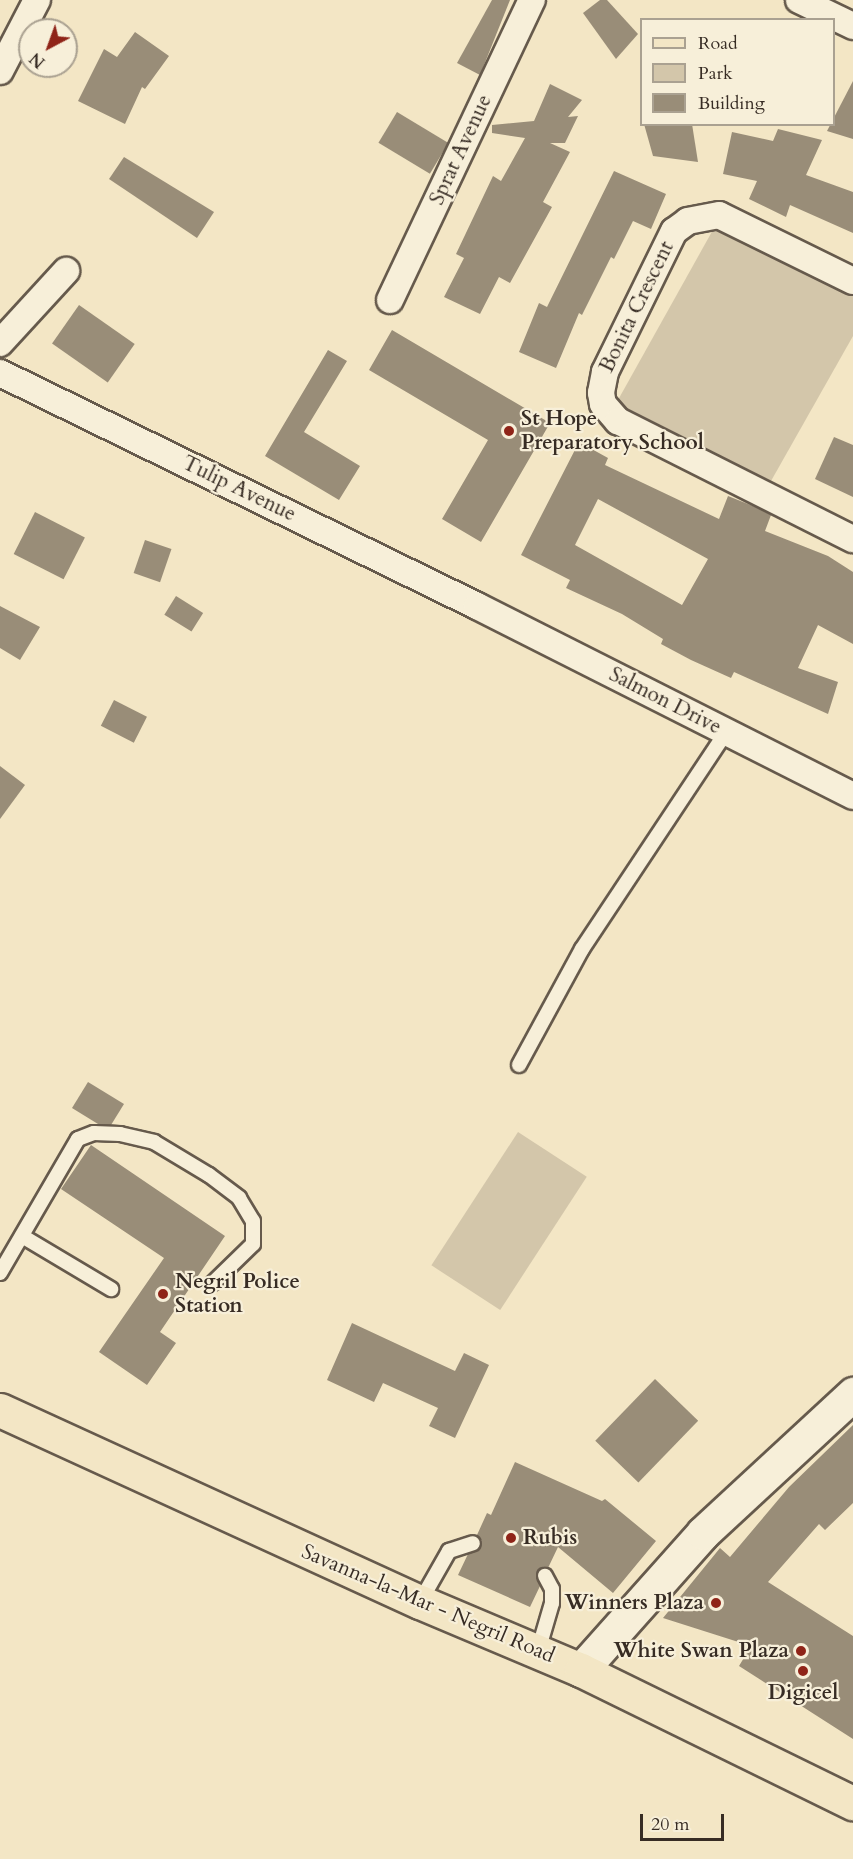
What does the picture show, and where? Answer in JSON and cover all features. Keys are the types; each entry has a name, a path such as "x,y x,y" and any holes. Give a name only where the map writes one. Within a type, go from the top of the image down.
{"main road":[{"name":"Savanna-la-Mar - Negril Road","path":"0,1410 420,1602 581,1670 853,1803"}],"street":[{"path":"0,71 37,0"},
{"name":"Sprat Avenue","path":"390,300 532,0"},
{"path":"810,3 853,26"},
{"name":"Bonita Crescent","path":"853,281 719,215 688,221 674,231 605,372 601,393 603,404 618,421 853,539"},
{"path":"0,342 66,271"},
{"name":"Tulip Avenue","path":"0,373 477,606"},
{"name":"Salmon Drive","path":"477,606 853,796"},
{"path":"581,1670 703,1533 853,1394"}],"lane":[{"path":"519,1065 582,949 726,732"},
{"path":"0,1273 78,1139 94,1133 154,1142 209,1175 239,1198 252,1221 253,1244 213,1283"},
{"path":"22,1236 111,1289"},
{"path":"420,1602 449,1551 473,1543"},
{"path":"538,1651 552,1603 552,1589 545,1576"}],"green space":[{"path":"714,228 853,296 853,336 771,481 626,408 618,400"},
{"path":"518,1132 587,1177 500,1310 431,1265"}],"building":[{"path":"492,0 510,0 480,75 457,63"},
{"path":"600,0 607,0 638,34 616,59 583,13"},
{"path":"135,32 169,56 145,89 142,87 125,124 78,101 104,49 117,57"},
{"path":"853,81 853,139 827,131 830,126 835,126 835,116"},
{"path":"550,84 582,100 568,117 578,116 565,143 550,143 570,152 543,202 552,207 510,283 499,277 480,314 444,297 464,258 456,254 493,176 501,181 525,138 492,133 492,125 534,121"},
{"path":"397,112 448,143 430,174 378,143"},
{"path":"645,126 692,126 698,162 653,156"},
{"path":"778,129 822,140 806,175 853,192 853,233 790,205 786,217 749,199 757,181 723,174 732,132 773,141"},
{"path":"124,157 214,212 197,238 109,179"},
{"path":"614,171 666,194 651,229 633,221 614,259 611,257 582,315 579,313 556,368 519,352 539,303 547,307"},
{"path":"79,305 135,344 108,383 52,344"},
{"name":"St Hope Preparatory School","path":"392,330 550,423 481,542 442,519 488,440 369,370"},
{"path":"328,350 347,361 304,432 360,466 339,500 265,456"},
{"path":"834,437 853,445 853,497 815,479"},
{"path":"579,442 608,458 605,465 719,519 728,496 758,508 771,515 765,531 828,556 853,572 853,644 818,625 798,668 838,682 828,714 734,672 731,678 691,660 661,644 663,639 622,614 566,588 570,580 521,555","holes":["598,499 708,559 682,605 575,545"]},
{"path":"35,512 85,537 64,579 14,554"},
{"path":"145,540 171,549 160,582 134,573"},
{"path":"176,596 203,613 191,632 164,615"},
{"path":"0,606 40,627 20,660 0,648"},
{"path":"114,700 147,717 134,743 101,726"},
{"path":"0,766 25,785 0,819"},
{"path":"88,1082 124,1104 111,1125 98,1124 72,1108"},
{"name":"Negril Police Station","path":"91,1145 225,1236 160,1332 176,1343 147,1385 99,1352 164,1258 61,1189"},
{"path":"352,1323 455,1371 464,1353 489,1365 455,1438 429,1426 438,1408 383,1383 374,1402 327,1380"},
{"path":"655,1379 698,1421 638,1483 595,1441"},
{"path":"853,1425 853,1503 825,1530 819,1524 768,1582 853,1636 853,1739 739,1666 751,1646 663,1618 720,1548 730,1557 789,1487"},
{"path":"515,1462 602,1501 605,1499 656,1541 613,1593 558,1547 548,1568 537,1572 540,1586 530,1607 458,1575 468,1554 480,1548 482,1541 477,1535 487,1513 491,1515"}],"place":[{"name":"St Hope Preparatory School","path":"509,431"},
{"name":"Negril Police Station","path":"163,1294"},
{"name":"Rubis","path":"511,1538"},
{"name":"Winners Plaza","path":"716,1603"},
{"name":"White Swan Plaza","path":"801,1651"},
{"name":"Digicel","path":"803,1671"}]}
